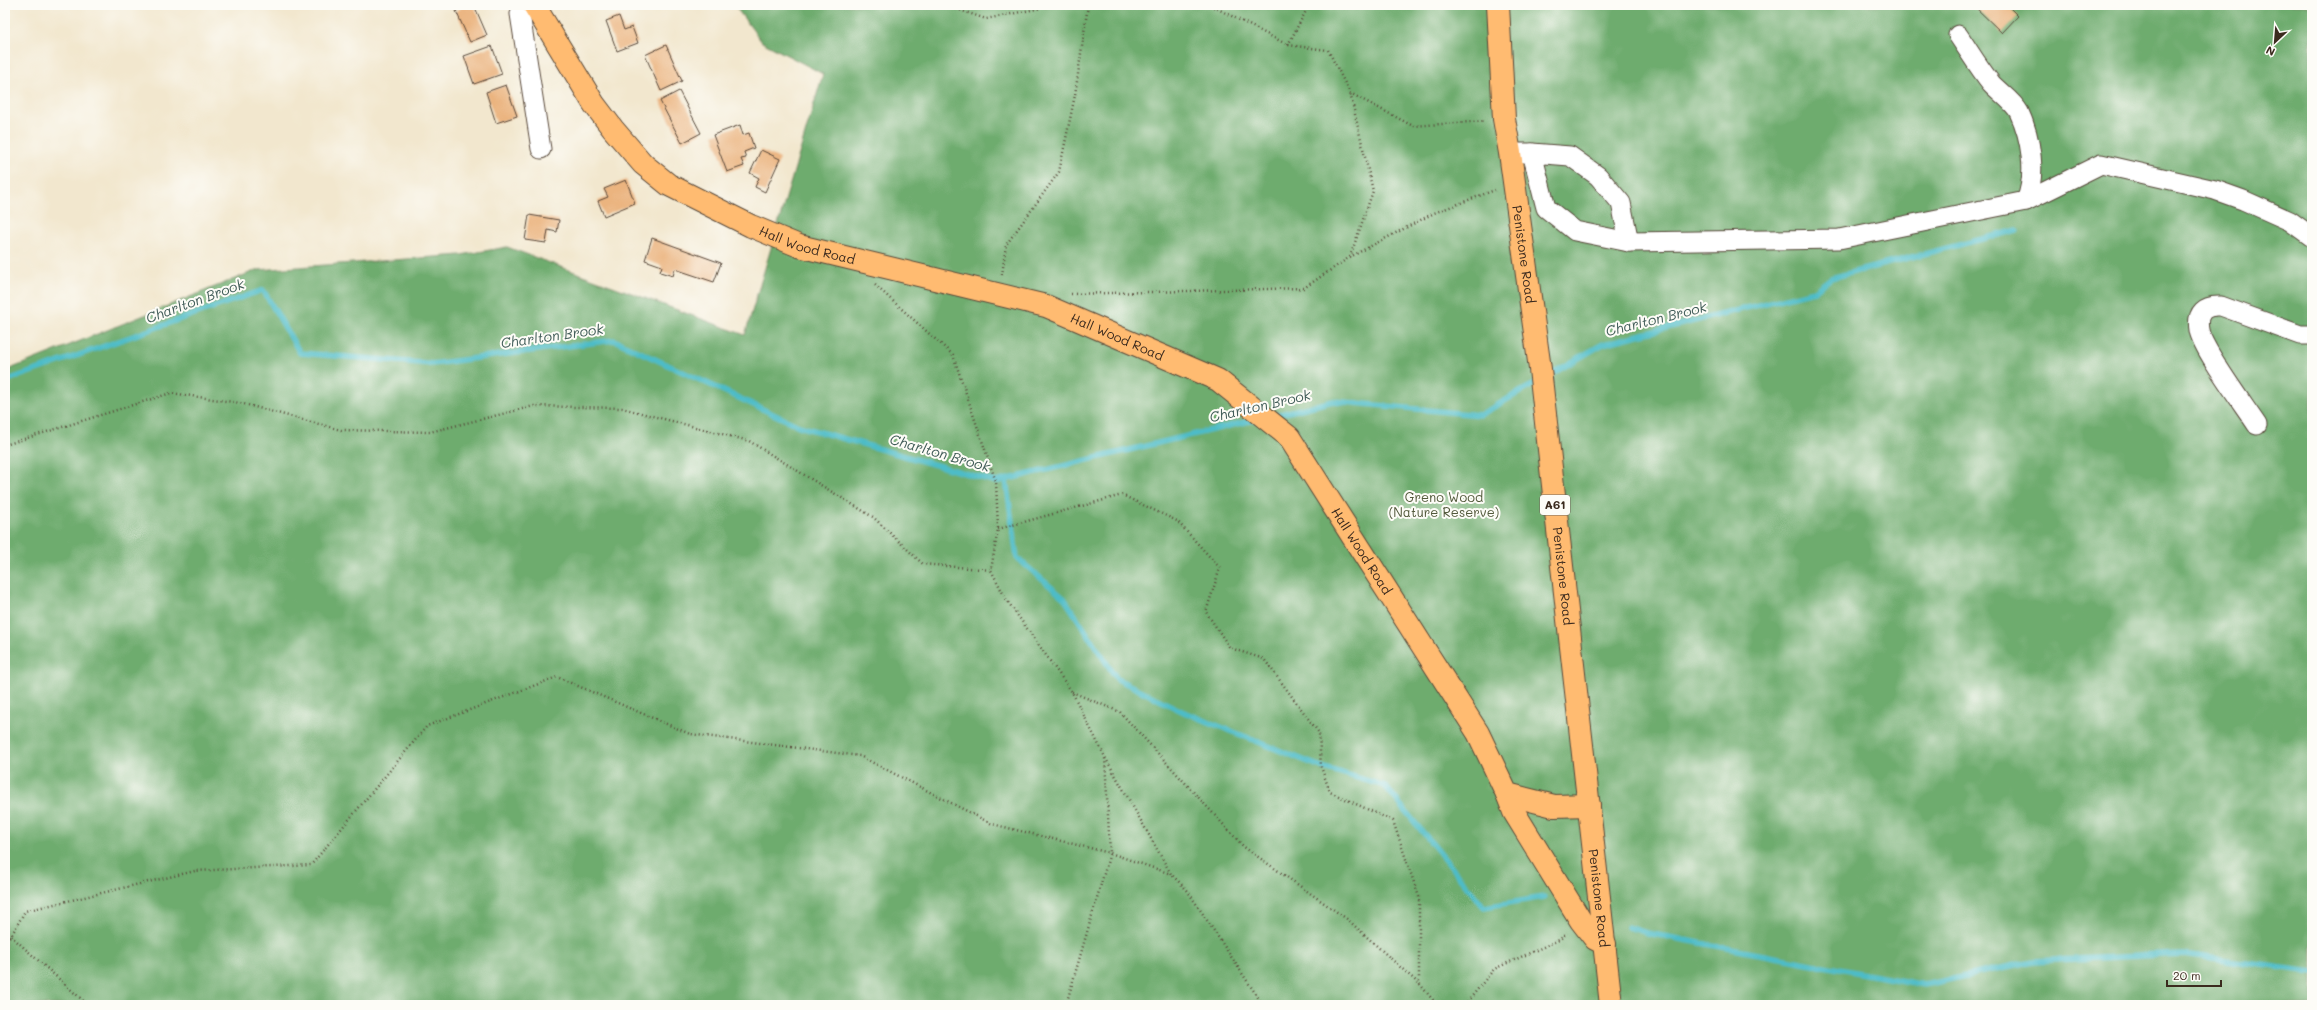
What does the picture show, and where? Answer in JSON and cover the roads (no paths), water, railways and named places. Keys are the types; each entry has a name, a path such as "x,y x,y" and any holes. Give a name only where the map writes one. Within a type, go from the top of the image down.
{"main road":[{"name":"Hall Wood Road","path":"534,5 594,104 613,129 644,164 668,185 751,226 799,246 859,262 999,293 1046,306 1218,380 1288,437 1478,733 1514,812 1581,920 1595,939 1605,944"},
{"name":"Penistone Road","path":"1498,5 1504,119 1540,370 1611,1005"},
{"path":"1507,794 1554,806 1589,805"}],"lane":[{"path":"523,5 520,14 541,150"},
{"path":"1958,35 1991,83 2018,110 2027,139 2032,170 2032,186 2026,201"},
{"path":"1532,152 1546,208 1575,230 1629,242 1839,239 2026,201 2101,164 2215,190 2243,200 2290,222 2312,237"},
{"path":"1510,153 1532,152 1570,156 1598,176 1621,203 1629,242"},
{"path":"2257,424 2206,347 2199,330 2200,317 2204,309 2209,306 2221,306 2300,335 2312,335"}],"waterway":[{"name":"Charlton Brook","path":"1546,377 1603,344 1814,291 1831,278 2017,230"},
{"name":"Charlton Brook","path":"5,381 263,290 300,353 432,364 614,340 799,426 996,482 1258,419"},
{"name":"Charlton Brook","path":"1272,416 1333,401 1480,415 1536,383"},
{"path":"1006,480 1017,558 1064,598 1117,679 1186,713 1321,767 1385,786 1484,907 1544,897"},
{"path":"1628,927 1647,933 1925,985 2033,961 2184,954 2312,972"}],"park label":[{"name":"Greno Wood (Nature Reserve)","path":"1444,504"}]}
